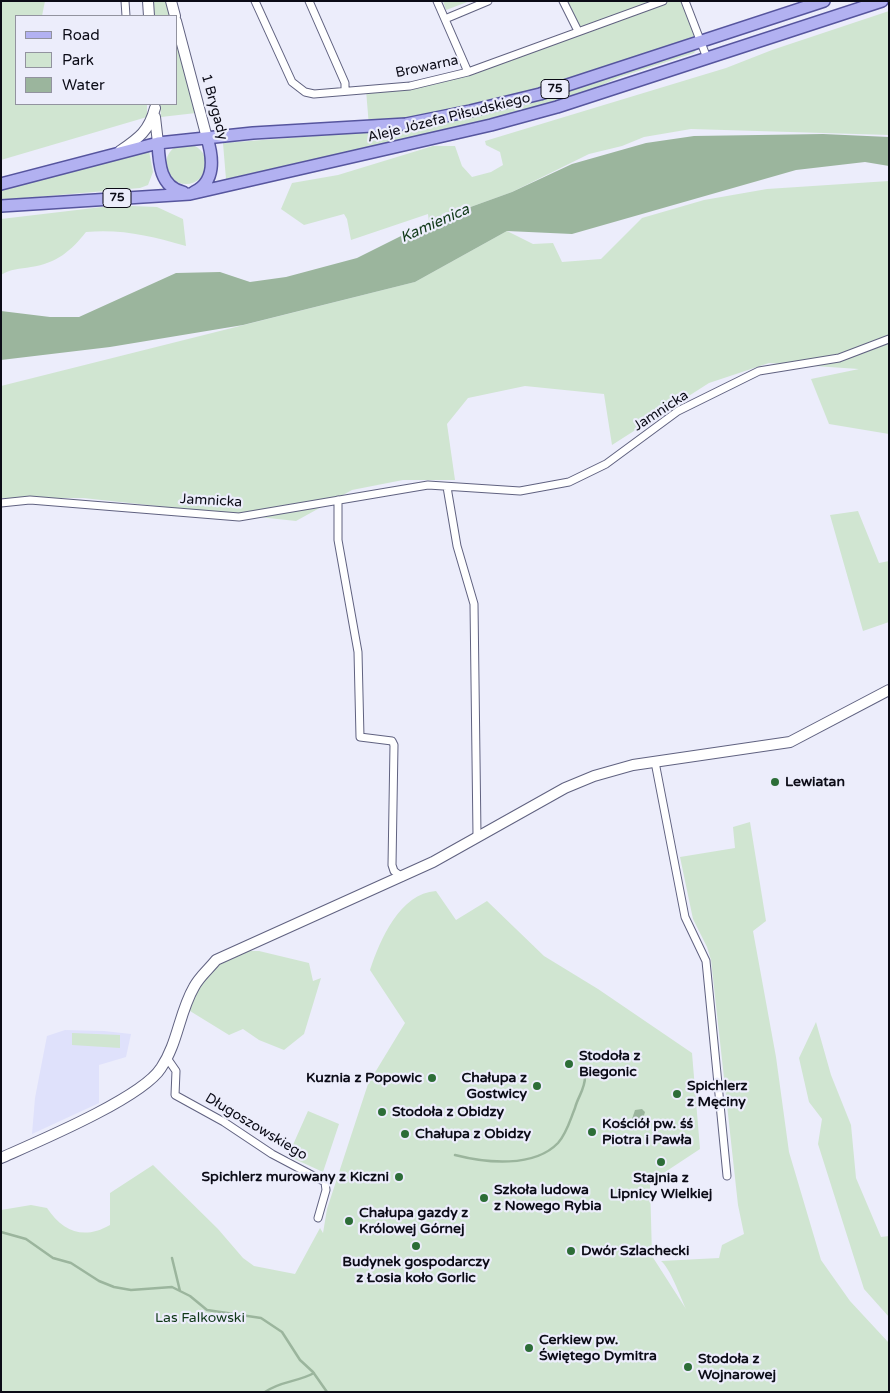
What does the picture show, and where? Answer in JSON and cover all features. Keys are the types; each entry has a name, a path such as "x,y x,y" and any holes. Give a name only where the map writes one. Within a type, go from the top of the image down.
{"main road":[{"name":"Aleje Józefa Piłsudskiego","path":"1,184 120,151 158,143 406,124 424,120 540,94 824,1"},
{"name":"Aleje Józefa Piłsudskiego","path":"1,206 190,194 491,125 557,106 882,1"},
{"name":"1 Brygady","path":"190,194 198,190 209,177 212,167 207,138"},
{"path":"158,143 160,167 167,184 180,192 190,194"}],"street":[{"path":"125,1 126,15"},
{"path":"148,1 149,15"},
{"path":"171,1 175,15"},
{"name":"Browarna","path":"255,1 292,82 304,92 314,94 410,86 468,72 437,1"},
{"path":"309,1 345,83 345,91"},
{"path":"445,19 488,1"},
{"path":"564,1 578,31"},
{"path":"468,72 663,1"},
{"path":"685,1 707,58"},
{"name":"1 Brygady","path":"178,29 207,138"},
{"path":"154,106 158,143"},
{"path":"120,151 139,138 150,124 154,106"},
{"name":"Jamnicka","path":"1,503 30,500 239,517 428,485 520,491 569,482 606,464 678,411 759,371 839,358 889,339"},
{"path":"447,487 457,546 474,604 478,836"},
{"path":"338,500 338,540 358,652 360,736 392,741 394,745 392,865 394,871 402,877"},
{"path":"1,1158 50,1136 140,1089 160,1071 174,1048 194,986 216,960 433,862 565,788 594,776 655,762 750,750 790,742 889,690"},
{"path":"655,762 685,917 706,961 727,1176"},
{"name":"Długoszowskiego","path":"167,1058 176,1071 176,1095 224,1122 272,1154 325,1182 326,1190 318,1218"}],"shaded area":[{"path":"65,1030 131,1034 126,1057 99,1065 99,1103 32,1134 35,1098 47,1036"}],"green space":[{"path":"1,1 45,1 42,15 15,15 15,105 147,105 147,117 1,160"},
{"path":"154,1 167,1 171,15 154,15"},
{"path":"443,1 470,1 446,10"},
{"path":"563,1 685,1 701,42 500,104 369,126 366,90 446,77 578,31"},
{"path":"889,11 889,135 691,129 644,137 622,146 589,154 512,192 429,222 428,214 351,240 347,219 344,214 304,225 281,209 292,183 338,175 433,146 455,146 462,166 472,177 491,172 503,165 500,152 486,145 485,141 726,68 772,50"},
{"path":"178,44 196,113 161,117 160,105 178,105"},
{"path":"693,49 696,50 694,53 620,77 595,88 513,114 226,179 223,143 409,129"},
{"path":"186,144 200,150 206,164 200,178 186,184 172,178 166,164 172,150"},
{"path":"149,151 153,172 148,185 140,188 1,200 1,189"},
{"path":"889,181 889,434 829,424 811,379 859,369 769,363 709,383 612,445 604,394 525,386 468,398 447,424 455,480 403,480 352,490 296,521 83,498 1,498 1,386 415,282 507,231 533,244 553,243 562,262 601,259 642,218 704,200 767,189"},
{"path":"102,207 157,207 183,219 186,246 136,234 99,231 86,232 75,245 56,259 40,265 12,270 1,275 1,219"},
{"path":"858,511 879,563 889,561 889,622 863,631 830,515"},
{"name":"Las Falkowski","path":"750,822 766,921 753,931 776,1057 789,1152 821,1260 850,1301 889,1343 889,1392 1,1392 1,1210 31,1205 47,1208 67,1228 83,1233 100,1230 110,1225 110,1193 153,1165 218,1229 243,1258 254,1266 295,1274 320,1228 323,1233 327,1209 368,1084 405,1023 370,970 374,958 386,932 402,909 412,900 423,894 436,891 456,920 487,901 544,956 598,989 692,1053 700,1149 650,1182 652,1256 686,1309 671,1276 661,1261 719,1258 722,1245 744,1234 738,1205 711,960 707,947 693,919 680,857 735,848 733,827"},
{"path":"245,951 259,951 309,963 313,981 321,978 304,1034 284,1050 259,1040 243,1029 229,1035 190,1011 203,981 225,960"},
{"path":"816,1022 831,1075 851,1125 856,1178 881,1237 889,1236 889,1317 864,1289 818,1144 822,1119 809,1102 799,1058"},
{"path":"72,1033 120,1035 120,1048 72,1045"},
{"path":"308,1111 339,1124 323,1172 288,1156"}],"water":[{"name":"Kamienica","path":"823,134 889,137 889,166 865,162 796,170 572,234 507,231 415,282 243,325 110,347 1,360 1,311 50,317 79,317 176,273 220,272 250,282 286,277 357,258 429,222 512,192 572,164 646,143 694,136"},
{"path":"642,1109 645,1112 641,1126 634,1123 632,1119 635,1110"}],"waterway":[{"path":"455,1155 481,1160 509,1161 536,1157 548,1151 558,1143 566,1131 583,1088 585,1075"},
{"path":"1,1232 26,1239 53,1258 71,1263 99,1281 114,1287 131,1290 172,1287 190,1296 207,1310 261,1318 282,1332 300,1360 313,1372 327,1392"},
{"path":"172,1258 180,1291"},
{"path":"265,1392 271,1388 314,1373"}],"place":[{"name":"Lewiatan","path":"775,782"},
{"name":"Stodoła z Biegonic","path":"569,1064"},
{"name":"Kuznia z Popowic","path":"432,1078"},
{"name":"Chałupa z Gostwicy","path":"537,1086"},
{"name":"Spichlerz z Męciny","path":"677,1094"},
{"name":"Stodoła z Obidzy","path":"382,1112"},
{"name":"Kościół pw. śś Piotra i Pawła","path":"592,1132"},
{"name":"Chałupa z Obidzy","path":"405,1134"},
{"name":"Stajnia z Lipnicy Wielkiej","path":"661,1162"},
{"name":"Spichlerz murowany z Kiczni","path":"399,1177"},
{"name":"Szkoła ludowa z Nowego Rybia","path":"484,1198"},
{"name":"Chałupa gazdy z Królowej Górnej","path":"349,1221"},
{"name":"Budynek gospodarczy z Łosia koło Gorlic","path":"416,1246"},
{"name":"Dwór Szlachecki","path":"571,1251"},
{"name":"Cerkiew pw. Świętego Dymitra","path":"529,1348"},
{"name":"Stodoła z Wojnarowej","path":"688,1367"}]}
